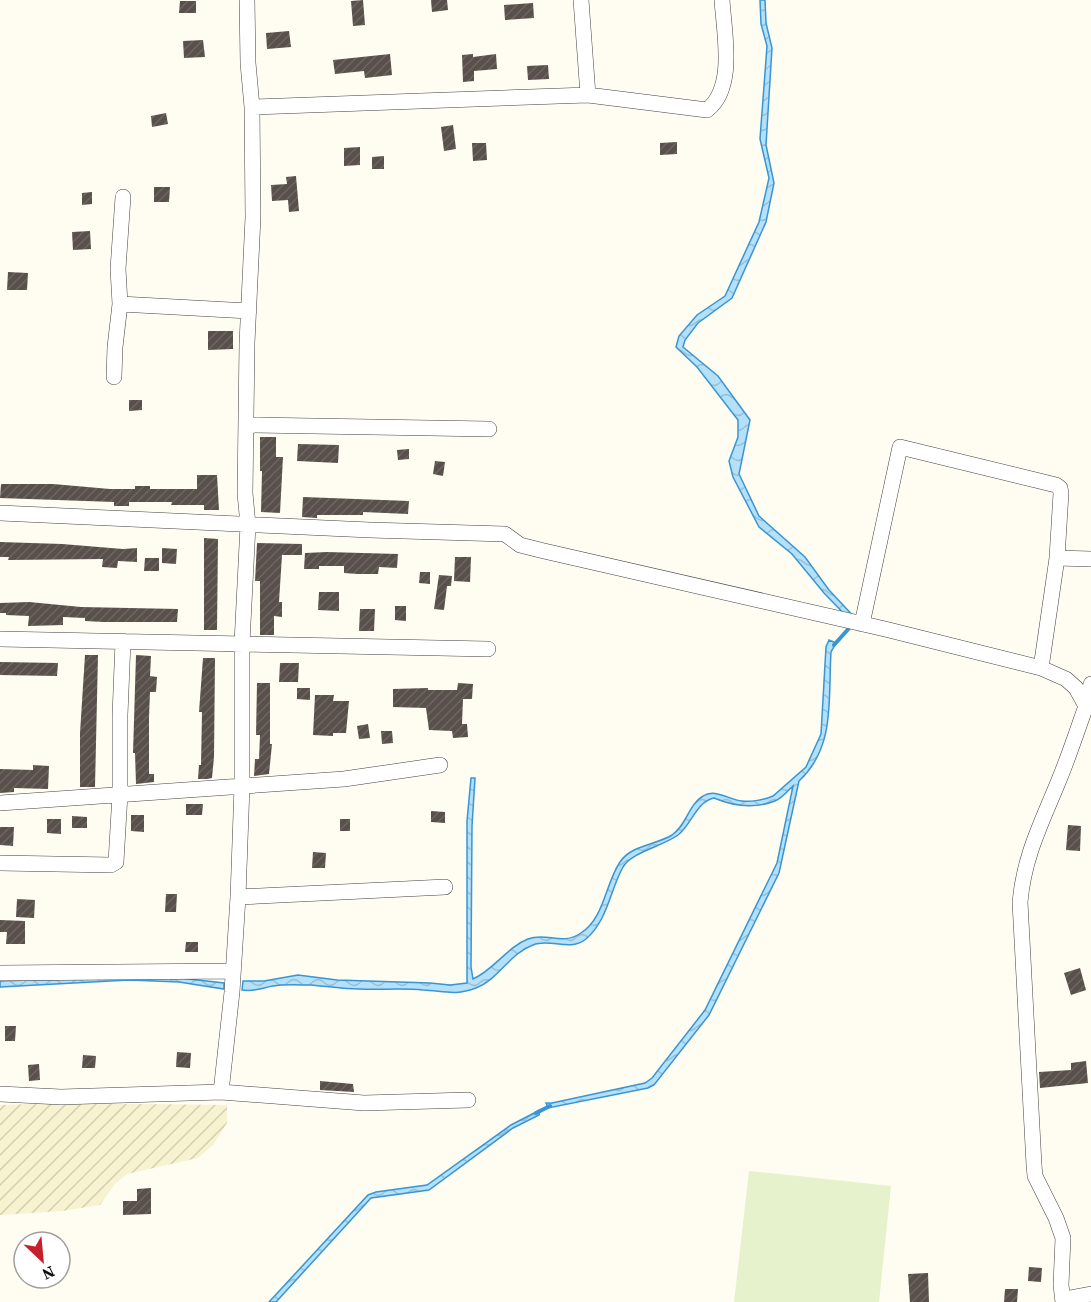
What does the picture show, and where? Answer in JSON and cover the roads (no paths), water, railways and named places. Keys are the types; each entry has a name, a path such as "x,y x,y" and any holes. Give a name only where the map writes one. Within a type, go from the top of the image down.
{"street":[{"path":"221,1092 233,981 242,786 242,644 248,525 245,493 253,217 252,107 248,63 247,0"},
{"path":"581,0 588,95"},
{"path":"252,107 588,95 707,110 715,104 722,92 726,64 722,0"},
{"path":"114,377 120,304 118,269 123,197"},
{"path":"120,304 249,311"},
{"path":"247,425 489,429"},
{"path":"857,623 900,447 1056,485 1060,488 1061,493 1057,558 1041,668"},
{"path":"0,513 505,534 520,545 1041,668 1066,679 1076,688 1089,707"},
{"path":"1057,558 1091,559"},
{"path":"0,639 488,649"},
{"path":"0,863 111,865 116,862 120,794 123,641"},
{"path":"1091,684 1089,707 1027,859 1022,876 1020,902 1035,1176 1056,1218 1063,1238 1061,1286 1064,1300 1091,1294"},
{"path":"0,803 344,779 440,765"},
{"path":"238,897 446,886"},
{"path":"0,973 233,981"},
{"path":"0,1094 61,1097 221,1092 364,1103 468,1100"}],"water":[{"path":"760,0 765,0 766,23 772,48 766,145 774,183 766,222 732,298 698,323 685,340 683,347 718,376 750,420 739,474 759,516 805,557 829,590 857,620 851,621 792,554 759,527 733,477 729,461 738,437 738,420 697,367 676,347 679,336 697,315 725,296 759,222 769,178 760,139 767,46 761,24"},
{"path":"829,640 836,643 831,652 828,721 825,737 811,768 799,781 779,873 709,1015 654,1085 548,1108 546,1103 645,1083 652,1078 705,1010 777,863 793,786 777,800 759,805 736,805 714,798 708,800 678,835 640,853 627,862 599,923 586,939 580,943 567,945 540,943 533,945 518,954 491,979 476,988 462,992 449,992 292,985 242,990 243,981 264,981 298,975 337,980 450,985 467,983 467,821 471,778 475,778 472,826 471,967 473,979 528,939 542,937 561,939 574,937 581,933 595,918 615,871 625,856 672,835 681,826 694,804 703,796 712,793 746,801 766,799 773,796 806,767 821,734 826,647"},
{"path":"128,977 180,978 224,983 224,989 179,982 129,980 0,987 0,981"},
{"path":"540,1110 539,1115 513,1128 429,1190 371,1198 276,1302 269,1302 368,1195 427,1185 511,1125"}],"waterway":[{"path":"834,645 851,626"},
{"path":"536,1113 550,1106"}]}
